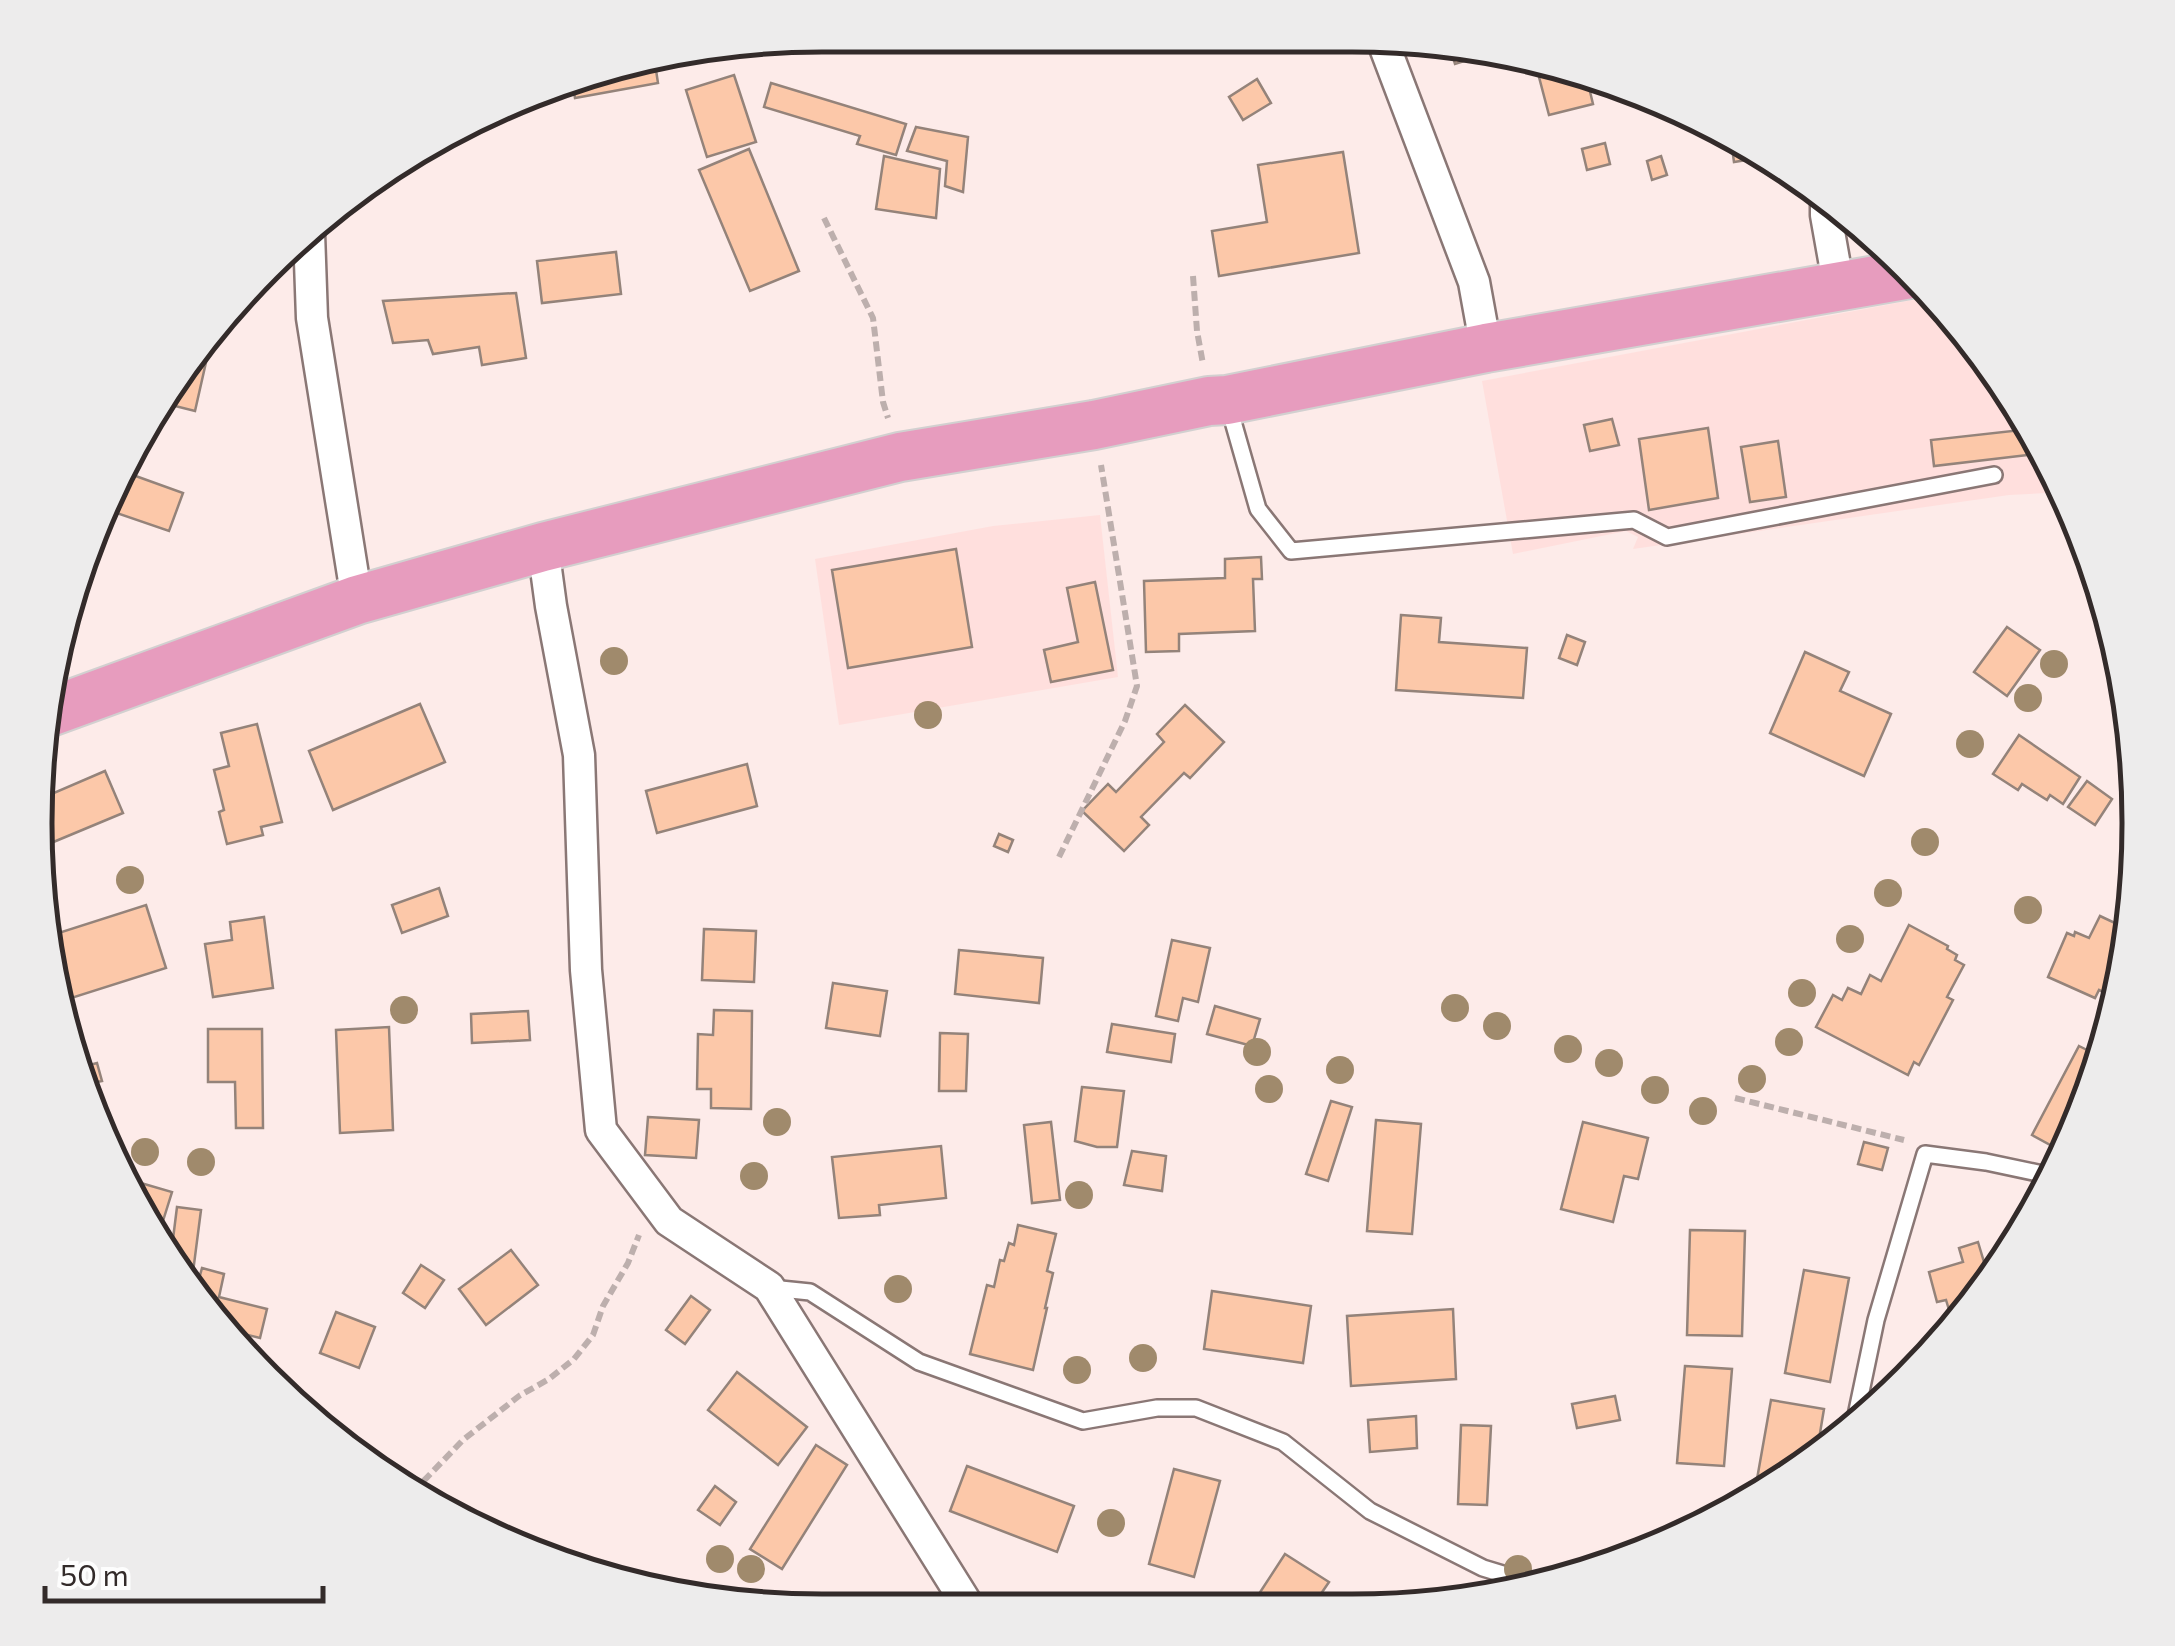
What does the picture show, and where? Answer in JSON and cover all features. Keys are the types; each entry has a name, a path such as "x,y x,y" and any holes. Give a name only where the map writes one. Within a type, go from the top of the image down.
{"main road":[{"path":"61,708 358,600 543,547 900,457 1094,424 1486,348 1897,278"}],"street":[{"path":"1388,53 1474,282 1486,348"},
{"path":"1826,216 1839,288"},
{"path":"310,249 312,318 358,600"},
{"path":"543,547 579,755 586,970 601,1130 669,1221 769,1288 960,1594"}],"lane":[{"path":"1218,400 1258,509 1290,551 1634,520 1667,537 1994,475"},
{"path":"1859,1403 1876,1320 1926,1154 2038,1173"},
{"path":"769,1288 810,1292 920,1362 1083,1421 1157,1408 1196,1408 1213,1414 1283,1442 1370,1510 1483,1568 1512,1577"}],"path":[{"path":"824,218 873,318 883,402 900,457"},
{"path":"1193,276 1197,331 1218,400"},
{"path":"1059,857 1125,721 1137,686 1094,424"},
{"path":"1736,1098 1913,1142 1926,1154"},
{"path":"423,1481 463,1440 574,1359 593,1336 642,1228 669,1221"}],"shaded area":[{"path":"1917,299 1993,395 2048,493 2009,495 1633,549 1638,537 1626,531 1513,554 1482,381"},
{"path":"1100,515 1118,677 839,725 815,559 993,526"}],"building":[{"path":"656,71 658,83 575,98 575,93"},
{"path":"734,75 756,142 707,157 686,90"},
{"path":"1539,76 1590,90 1593,104 1549,115"},
{"path":"1257,79 1271,103 1243,120 1229,97"},
{"path":"771,83 906,124 896,155 857,144 860,136 764,107"},
{"path":"916,127 968,137 963,192 945,186 947,161 907,151"},
{"path":"1605,143 1610,164 1587,170 1582,149"},
{"path":"749,149 799,271 750,291 699,170"},
{"path":"1343,152 1359,253 1219,276 1212,231 1267,222 1258,165"},
{"path":"884,156 940,169 936,218 876,209"},
{"path":"1661,156 1667,175 1652,180 1647,161"},
{"path":"616,252 621,294 542,303 537,261"},
{"path":"516,293 526,358 482,365 479,347 433,354 428,340 393,343 383,301"},
{"path":"206,362 195,411 175,406"},
{"path":"1612,419 1619,445 1590,451 1584,425"},
{"path":"1708,428 1718,498 1649,510 1639,439"},
{"path":"2015,431 2028,455 1934,466 1931,440"},
{"path":"1778,441 1786,497 1750,502 1741,447"},
{"path":"135,476 183,493 169,531 118,513"},
{"path":"956,549 972,647 848,668 832,570"},
{"path":"1261,557 1262,579 1253,579 1255,631 1179,634 1179,651 1146,652 1144,581 1225,578 1225,559"},
{"path":"1095,582 1113,670 1051,682 1044,650 1078,642 1067,588"},
{"path":"1401,615 1441,618 1439,642 1527,648 1523,698 1396,690"},
{"path":"2007,627 2040,650 2007,696 1974,672"},
{"path":"1567,635 1585,642 1577,665 1559,658"},
{"path":"1805,652 1849,672 1840,691 1891,714 1864,776 1770,733"},
{"path":"420,704 445,762 333,810 309,751"},
{"path":"1185,705 1224,742 1190,778 1184,773 1141,817 1149,825 1124,851 1082,811 1108,784 1116,792 1164,742 1157,734"},
{"path":"257,724 282,822 261,827 263,835 227,844 214,770 229,766 221,733"},
{"path":"2019,735 2080,777 2063,804 2050,795 2047,800 2022,784 2018,790 1993,774"},
{"path":"747,764 757,806 657,833 646,791"},
{"path":"105,771 123,813 53,842 53,793"},
{"path":"2087,781 2112,799 2095,825 2068,807"},
{"path":"999,834 1013,840 1008,852 994,846"},
{"path":"439,888 448,916 402,933 392,905"},
{"path":"146,905 166,968 73,998 60,932"},
{"path":"2100,916 2116,923 2103,992 2099,990 2095,998 2048,977 2067,933 2089,938"},
{"path":"264,917 273,988 213,997 205,944 232,940 230,922"},
{"path":"1909,925 1948,946 1957,955 1955,960 1964,965 1947,997 1953,1000 1919,1065 1914,1062 1908,1075 1816,1027 1833,995 1842,1000 1848,988 1861,994 1870,975 1881,981"},
{"path":"704,929 756,931 754,982 702,980"},
{"path":"1172,940 1210,948 1198,1002 1183,998 1178,1021 1156,1016"},
{"path":"959,950 1043,958 1039,1003 955,994"},
{"path":"833,983 887,991 880,1036 826,1028"},
{"path":"1215,1006 1260,1019 1252,1046 1207,1034"},
{"path":"714,1010 752,1011 751,1109 711,1108 711,1089 697,1089 698,1034 713,1035"},
{"path":"528,1011 530,1040 472,1043 471,1014"},
{"path":"1112,1024 1175,1034 1171,1062 1107,1052"},
{"path":"389,1027 393,1130 340,1133 336,1030"},
{"path":"208,1029 262,1029 263,1128 236,1128 235,1082 208,1082"},
{"path":"940,1033 968,1034 966,1091 939,1091"},
{"path":"2079,1046 2088,1050 2051,1146 2032,1135"},
{"path":"97,1063 102,1081 97,1082 91,1065"},
{"path":"1082,1087 1124,1091 1117,1147 1075,1141"},
{"path":"1331,1101 1352,1107 1328,1181 1306,1174"},
{"path":"648,1117 699,1120 696,1158 645,1155"},
{"path":"1376,1120 1421,1124 1412,1234 1367,1231"},
{"path":"1051,1122 1060,1200 1032,1203 1024,1125"},
{"path":"1583,1122 1648,1138 1638,1179 1624,1176 1613,1222 1561,1209"},
{"path":"1864,1142 1888,1148 1882,1170 1858,1164"},
{"path":"941,1146 946,1198 879,1205 880,1215 839,1218 832,1157"},
{"path":"1132,1151 1166,1156 1162,1191 1124,1185"},
{"path":"143,1184 172,1192 163,1220"},
{"path":"177,1207 201,1210 194,1267 173,1237"},
{"path":"1018,1225 1056,1234 1047,1271 1053,1273 1033,1370 970,1354 987,1285 994,1287 1000,1260 1004,1261 1009,1243 1014,1245"},
{"path":"1690,1230 1745,1231 1742,1336 1687,1335"},
{"path":"1978,1242 1984,1263 1949,1309 1946,1300 1937,1302 1929,1272 1963,1262 1959,1248"},
{"path":"511,1250 538,1285 486,1325 459,1289"},
{"path":"421,1265 444,1280 425,1308 403,1293"},
{"path":"202,1268 224,1274 219,1297 267,1309 260,1338 248,1335 200,1276"},
{"path":"1804,1270 1849,1278 1830,1382 1785,1373"},
{"path":"1212,1291 1311,1306 1303,1363 1204,1349"},
{"path":"691,1296 710,1310 685,1344 666,1330"},
{"path":"1453,1309 1456,1379 1351,1386 1347,1316"},
{"path":"336,1312 375,1327 359,1368 320,1353"},
{"path":"1685,1366 1732,1369 1724,1466 1677,1463"},
{"path":"737,1372 807,1427 778,1465 708,1410"},
{"path":"1615,1396 1620,1420 1577,1428 1572,1404"},
{"path":"1771,1400 1824,1409 1820,1435 1757,1478"},
{"path":"1416,1416 1417,1448 1370,1452 1368,1420"},
{"path":"1461,1425 1491,1426 1487,1505 1458,1504"},
{"path":"816,1445 847,1465 782,1569 750,1549"},
{"path":"967,1466 1074,1506 1057,1552 950,1511"},
{"path":"1174,1469 1220,1481 1194,1577 1149,1564"},
{"path":"715,1486 736,1502 720,1525 698,1510"},
{"path":"1285,1554 1329,1582 1321,1594 1259,1594"}]}
